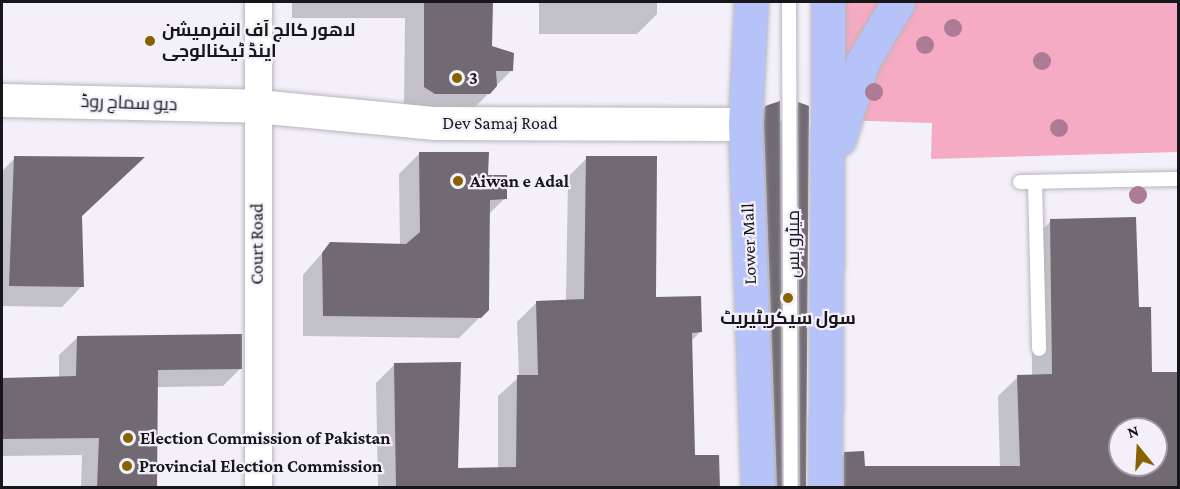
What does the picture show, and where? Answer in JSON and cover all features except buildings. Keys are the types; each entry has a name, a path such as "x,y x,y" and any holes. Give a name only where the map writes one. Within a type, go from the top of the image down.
{"main road":[{"name":"Lower Mall","path":"751,2 745,124 758,488"},
{"path":"825,488 831,169 828,2"},
{"path":"831,169 862,63 898,2"},
{"name":"دیو سماج روڈ","path":"2,100 257,106"},
{"name":"Dev Samaj Road","path":"257,106 435,123 745,124"}],"street":[{"name":"Court Road","path":"258,2 258,488"}],"lane":[{"name":"میٹرو بس","path":"789,2 791,488"},
{"path":"1020,182 1179,180"},
{"path":"1035,182 1039,349"}],"shaded area":[{"path":"842,2 1178,2 1178,152 931,159 932,123 839,120"}],"place":[{"name":"لاھور کالج آف انفرمیشن اینڈ ٹیکنالوجی","path":"150,41"},
{"name":"3","path":"457,78"},
{"name":"Aiwan e Adal","path":"458,181"},
{"name":"سول سیکریٹیریٹ","path":"788,298"},
{"name":"Election Commission of Pakistan","path":"128,438"},
{"name":"Provincial Election Commission","path":"127,466"}]}
